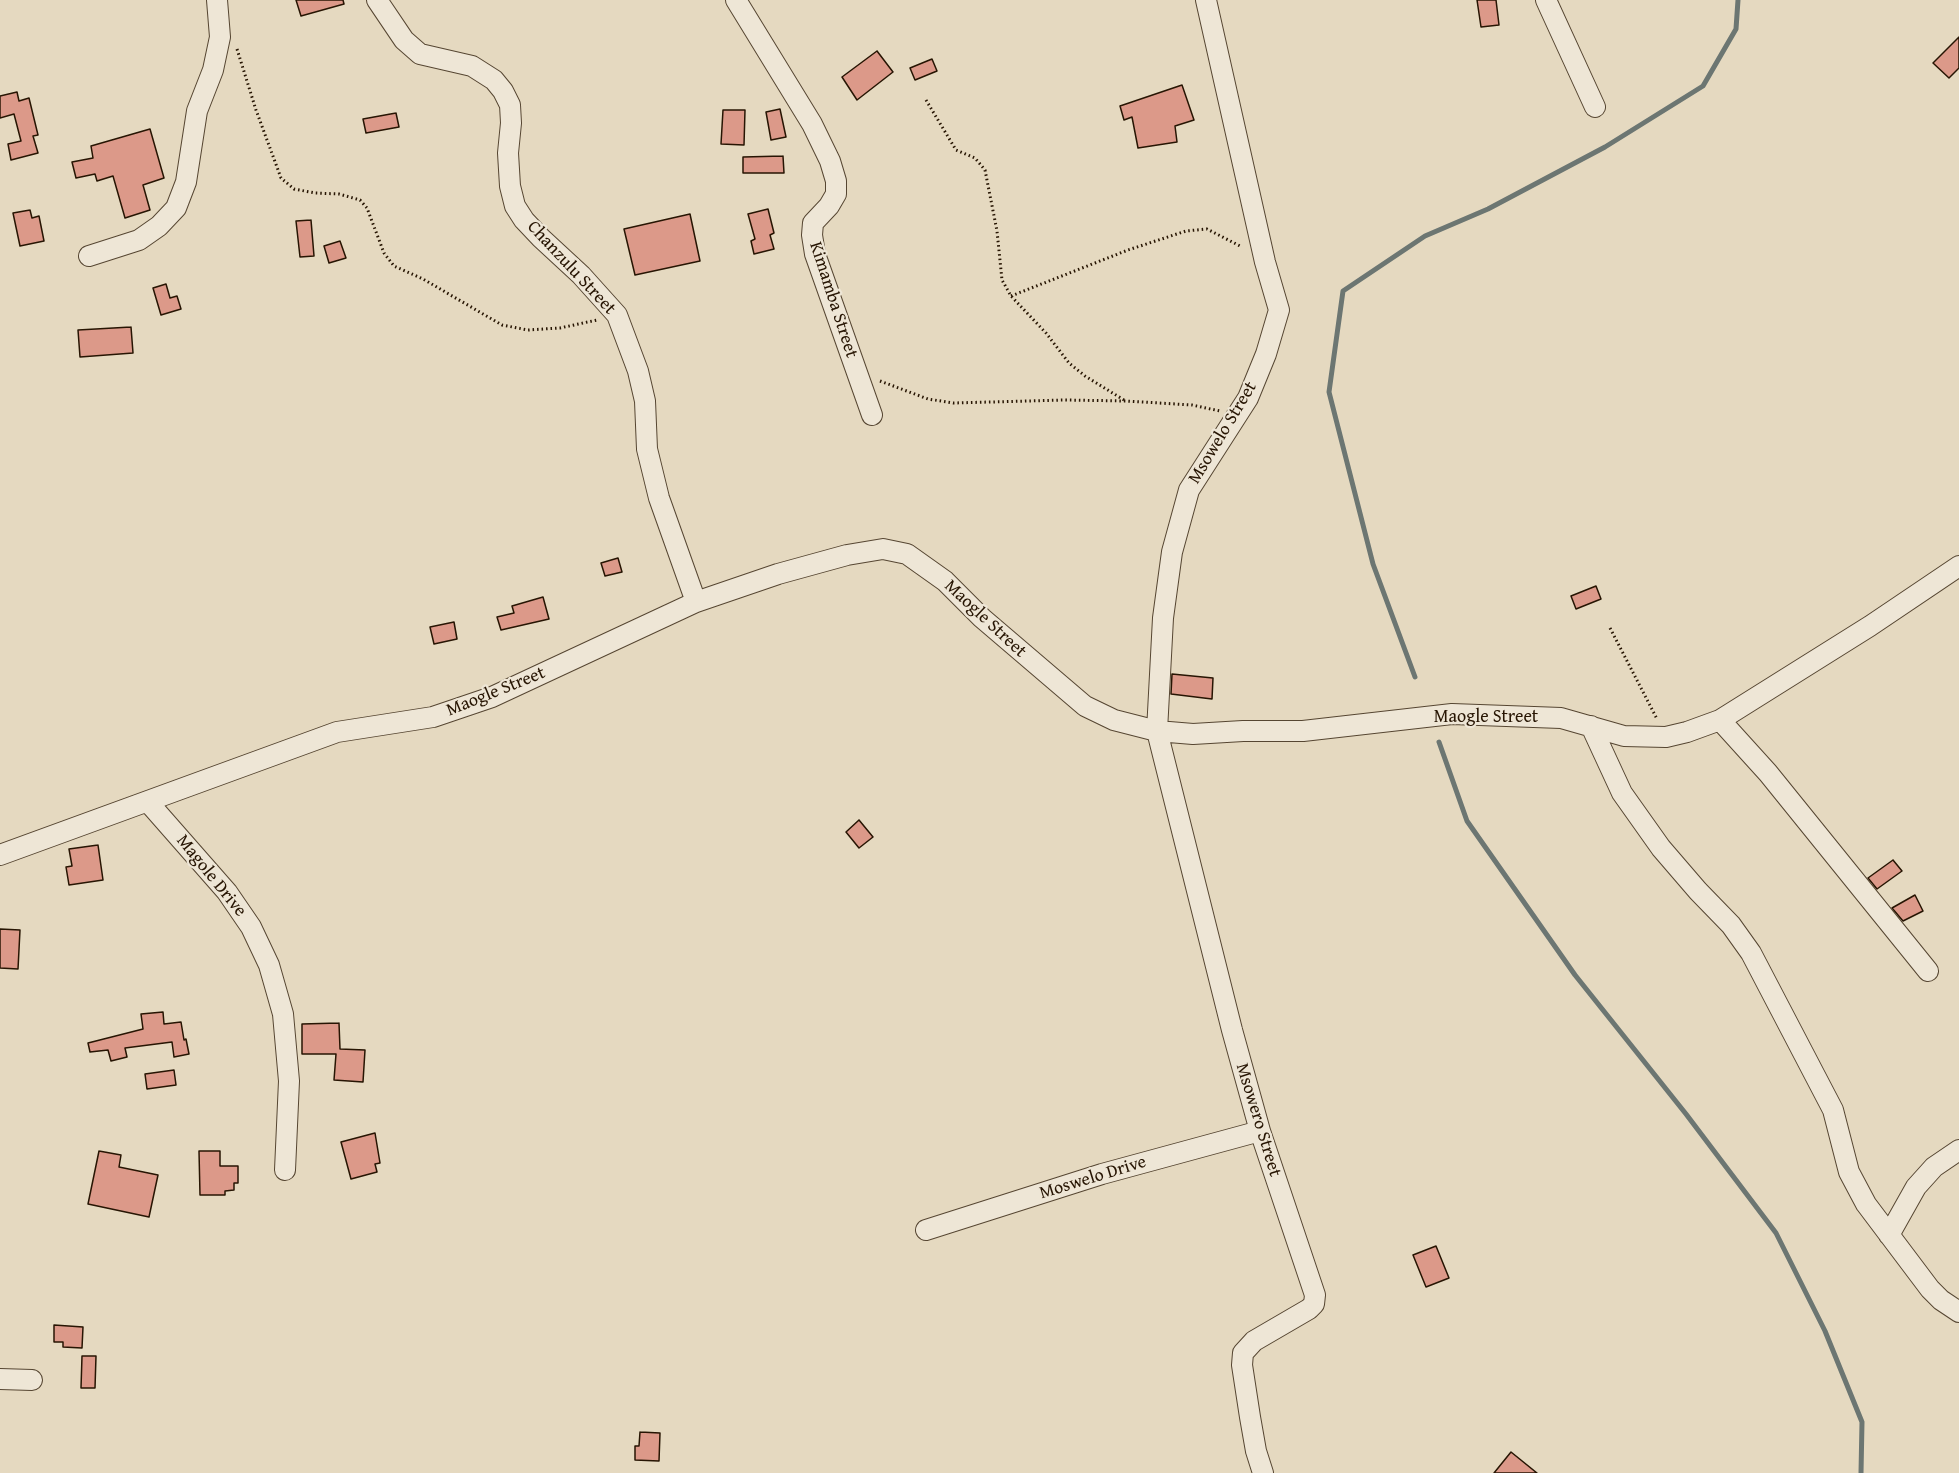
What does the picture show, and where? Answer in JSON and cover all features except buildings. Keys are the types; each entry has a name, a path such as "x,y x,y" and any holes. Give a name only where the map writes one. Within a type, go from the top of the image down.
{"street":[{"path":"89,256 139,240 159,226 176,208 186,182 197,111 213,70 220,37 217,0"},
{"name":"Chanzulu Street","path":"377,0 404,40 420,54 472,66 494,80 503,90 510,105 508,153 510,186 515,206 524,220 581,275 617,315 638,371 645,401 647,449 660,498 696,602"},
{"name":"Kimamba Street","path":"736,0 812,124 830,161 836,181 836,194 829,206 813,223 815,254 872,415"},
{"name":"Msowelo Street","path":"1157,731 1163,618 1172,552 1188,490 1233,425 1236,414 1248,398 1279,310 1265,262 1206,0"},
{"path":"1546,0 1594,107"},
{"name":"Maogle Street","path":"0,855 337,732 433,717 492,697 696,602 778,574 847,555 883,549 908,554 945,581 990,626 1085,706 1114,720 1157,731 1193,734 1303,731 1452,714 1561,718 1624,736 1666,737 1720,720 1870,626 1959,566"},
{"path":"1720,720 1774,781 1928,971"},
{"path":"1591,726 1622,793 1661,848 1731,925 1751,953 1796,1044 1833,1110 1848,1172 1866,1204 1930,1289 1941,1300 1959,1311"},
{"name":"Msowero Street","path":"1157,731 1203,920 1260,1131 1315,1295 1314,1304 1309,1309 1254,1341 1243,1353 1242,1365 1250,1417 1256,1451 1263,1473"},
{"name":"Magole Drive","path":"148,802 227,892 251,927 269,965 283,1014 289,1081 285,1170"},
{"name":"Moswelo Drive","path":"926,1230 1102,1174 1260,1131"},
{"path":"1889,1236 1917,1187 1934,1167 1959,1150"},
{"path":"0,1379 32,1380"}],"path":[{"path":"236,44 256,110 281,178 294,189 339,194 360,200 367,208 384,253 394,266 423,279 502,325 528,330 560,328 617,315"},
{"path":"927,100 956,150 975,158 985,170 997,231 1002,280 1011,296 1046,333 1069,363 1085,376 1126,401"},
{"path":"1011,296 1128,250 1186,231 1207,229 1226,237 1265,262"},
{"path":"853,364 882,383 927,399 953,403 1065,399 1126,401 1192,405 1236,414"},
{"path":"1610,628 1666,737"}],"waterway":[{"path":"1415,677 1373,564 1329,392 1343,291 1425,236 1488,209 1605,147 1703,86 1736,29 1738,0"},
{"path":"1439,742 1467,821 1575,975 1686,1114 1776,1233 1825,1331 1862,1422 1861,1473"}]}
